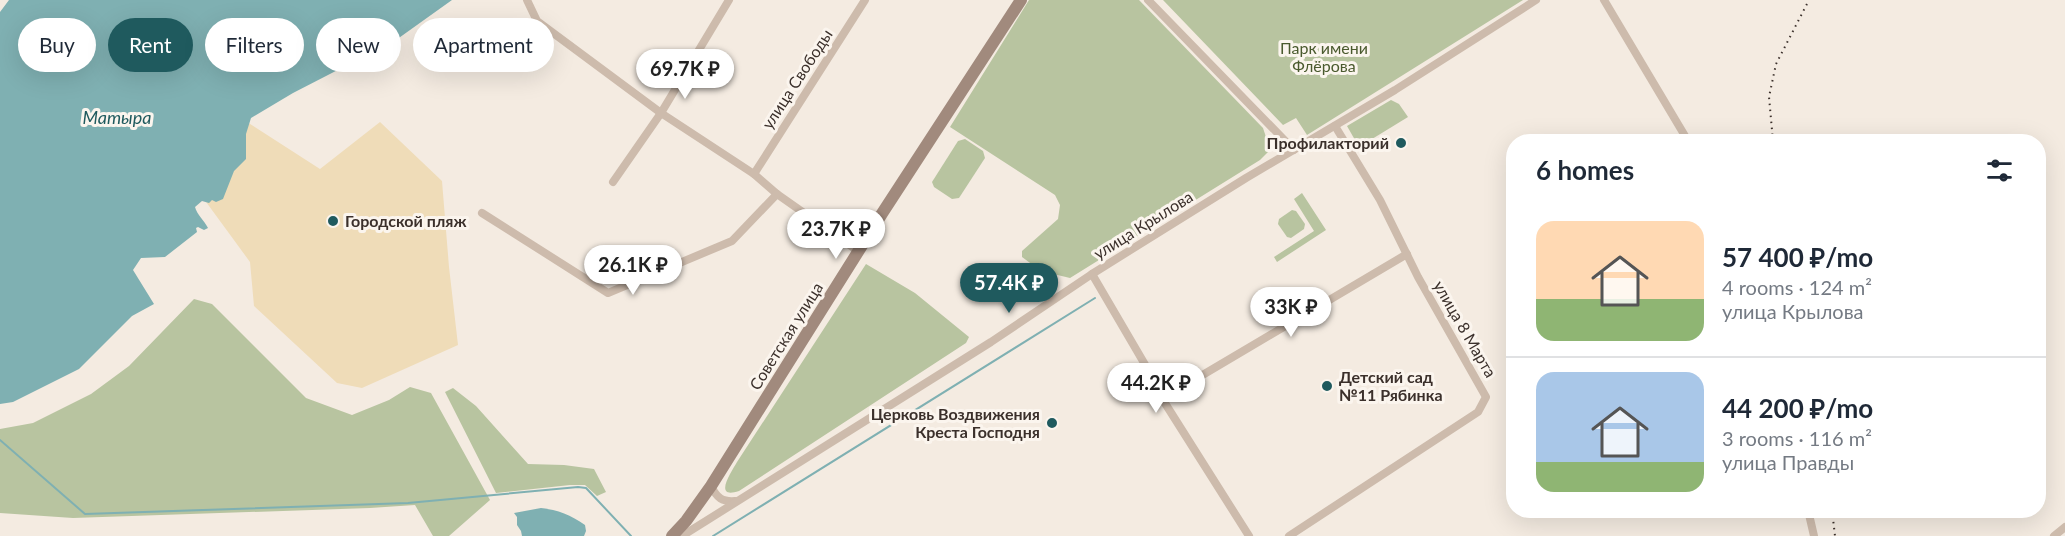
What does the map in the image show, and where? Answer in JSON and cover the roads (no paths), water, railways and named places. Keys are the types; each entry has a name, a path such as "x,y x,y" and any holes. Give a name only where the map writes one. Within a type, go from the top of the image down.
{"main road":[{"name":"Советская улица","path":"672,536 686,521 711,486 858,251 1021,0"}],"street":[{"path":"527,0 537,21 661,113 754,174 777,194 858,251"},
{"path":"613,182 661,113 729,0"},
{"name":"улица Свободы","path":"754,174 865,0"},
{"path":"1148,0 1294,150"},
{"name":"улица Крылова","path":"682,536 991,342 1092,274 1536,0"},
{"path":"1604,0 1685,134"},
{"name":"улица 8 Марта","path":"1289,536 1478,411 1486,397 1407,254 1380,200 1335,126"},
{"path":"482,213 608,293 732,241 777,194"},
{"path":"1162,399 1407,254"},
{"path":"1092,274 1147,368 1162,399 1249,536"},
{"path":"711,486 720,499 727,502 739,501"},
{"path":"1810,518 1814,536"},
{"path":"2054,536 2065,527"}],"water":[{"name":"Матыра","path":"9,0 452,0 427,18 413,18 413,28 401,36 401,18 316,18 316,72 334,72 251,118 246,134 246,159 234,171 223,199 216,202 212,200 209,203 202,201 195,207 208,228 204,230 196,228 197,232 165,257 141,258 133,270 154,304 132,316 79,369 13,402 0,404 0,12"},
{"path":"541,508 553,510 580,521 585,525 584,536 522,536 514,513"}],"waterway":[{"path":"713,536 1095,298"},
{"path":"0,440 85,514 408,503 578,487 586,488 631,536"}],"railway":[{"path":"1772,134 1769,97 1776,64 1809,0"},
{"path":"1833,518 1835,536"}],"place":[{"name":"Профилакторий","path":"1401,143"},
{"name":"Городской пляж","path":"333,221"},
{"name":"Детский сад №11 Рябинка","path":"1327,386"},
{"name":"Церковь Воздвижения Креста Господня","path":"1052,423"}],"park label":[{"name":"Парк имени Флёрова","path":"1324,57"}]}
